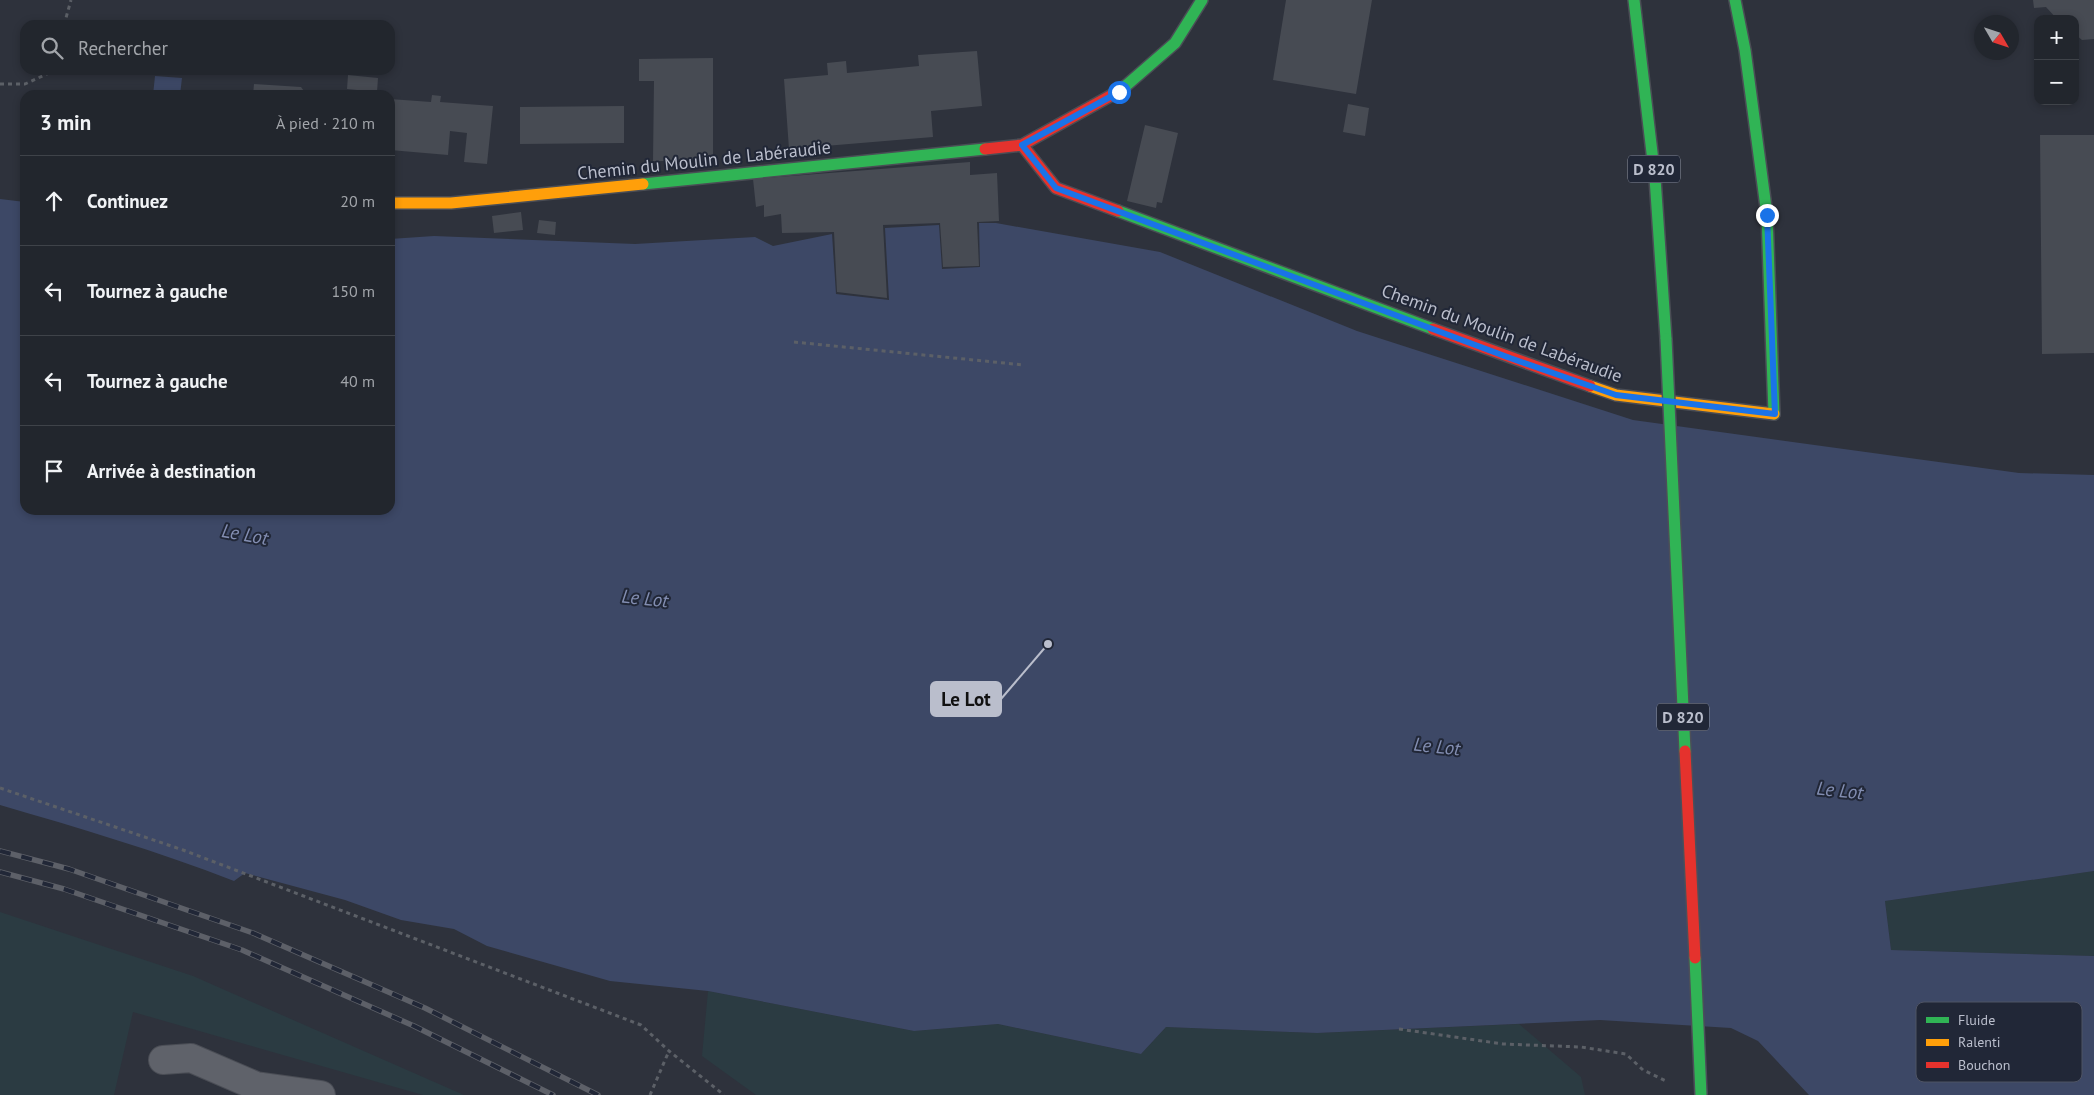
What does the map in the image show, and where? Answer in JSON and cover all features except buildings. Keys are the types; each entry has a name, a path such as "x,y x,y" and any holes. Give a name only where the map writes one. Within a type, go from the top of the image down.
{"street":[{"name":"Chemin du Moulin de Labéraudie","path":"395,203 451,203 1022,145 1119,92 1175,43 1202,0"},
{"name":"D 820","path":"1634,0 1655,178 1666,339 1700,1095"},
{"name":"Chemin du Moulin de Labéraudie","path":"1022,145 1056,188 1510,358 1616,395 1775,414 1767,215 1745,50 1735,0"},
{"path":"164,1060 191,1058 256,1086 321,1095"}],"path":[{"path":"65,20 71,0"},
{"path":"0,84 25,84 45,75"},
{"path":"794,342 1024,365"},
{"path":"0,788 183,850 641,1025 669,1051 724,1095"},
{"path":"1399,1029 1503,1044 1581,1047 1626,1054 1643,1070 1670,1083"},
{"path":"650,1095 669,1051"}],"shaded area":[{"path":"2094,871 2094,956 1891,950 1885,901"},
{"path":"0,912 193,976 464,1095 423,1095 133,1012 114,1095 0,1095"},
{"path":"708,991 914,1031 998,1024 1141,1054 1166,1027 1317,1033 1519,1024 1581,1077 1585,1095 756,1095 702,1056"}],"water":[{"path":"155,76 182,78 181,90 154,90"},
{"path":"0,199 20,201 20,515 395,515 395,239 434,236 635,244 755,237 773,246 832,234 836,294 889,300 885,228 939,225 942,269 980,267 979,223 996,223 1160,252 1357,331 1633,420 2019,473 2094,475 2094,871 1885,901 1891,950 2094,956 2094,1095 1809,1095 1758,1041 1731,1028 1600,1020 1317,1033 1166,1027 1141,1054 998,1024 914,1031 708,991 610,981 487,946 454,929 401,920 345,900 245,873 234,881 147,850 0,805"}],"railway":[{"path":"0,851 69,869 253,933 425,1008 598,1095"},
{"path":"0,872 64,889 242,950 414,1026 553,1095"}],"traffic: fast":[{"path":"1121,90 1175,43 1202,0"},
{"path":"1634,0 1655,178 1666,339"},
{"path":"1735,0 1745,50 1767,215 1774,414"},
{"path":"643,184 985,149"},
{"path":"1118,211 1433,329"},
{"path":"1666,339 1685,751"},
{"path":"1695,958 1701,1095"}],"traffic: slow":[{"path":"395,203 451,203 643,184"},
{"path":"1590,386 1616,395 1774,414"}],"traffic: jam":[{"path":"985,149 1022,145 1121,90"},
{"path":"1022,145 1056,188 1118,211"},
{"path":"1433,329 1590,386"},
{"path":"1685,751 1695,958"}],"place":[{"name":"Le Lot","path":"1048,644"}],"route":[{"path":"1119,92 1022,145 1056,188 1199,239 1510,358 1616,395 1775,414 1767,215"}]}
